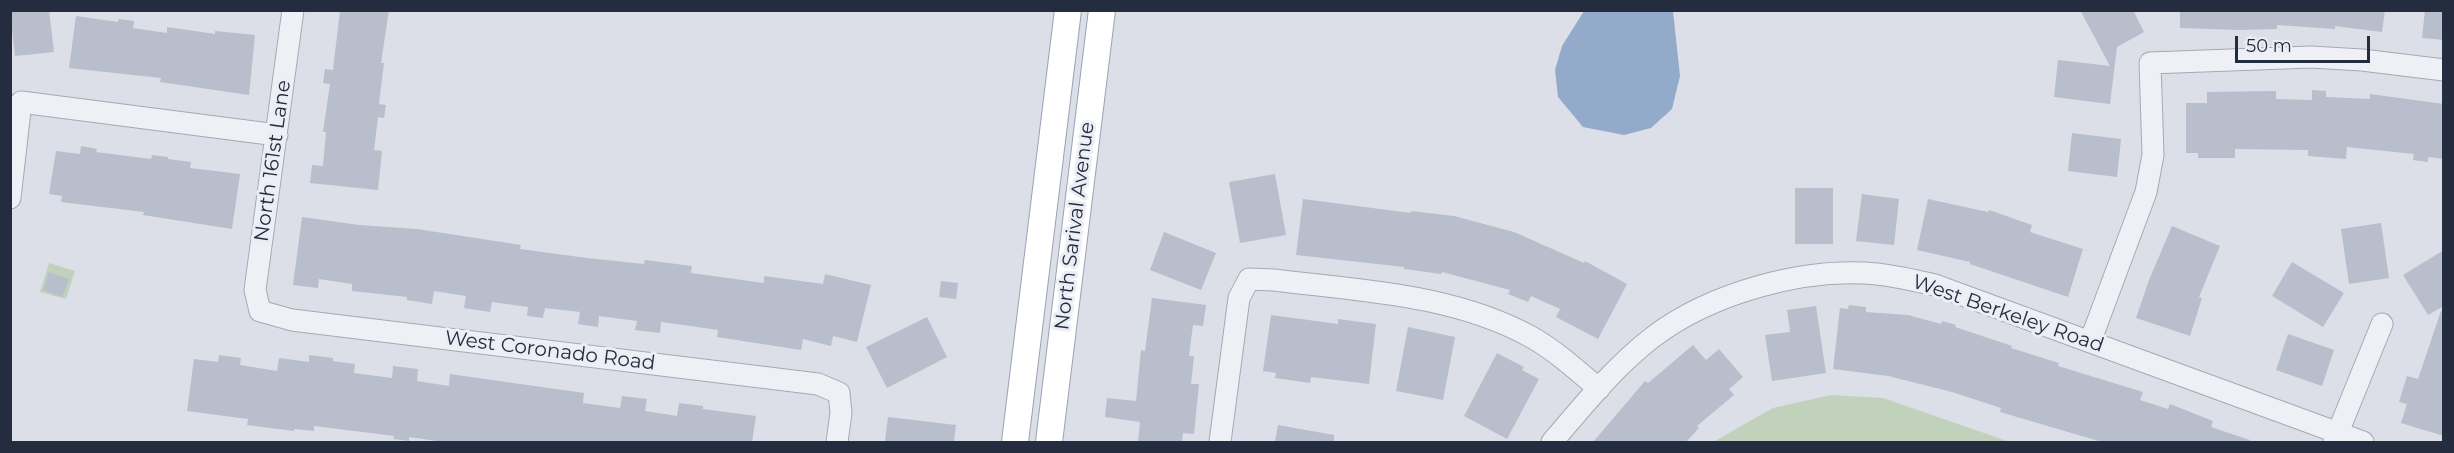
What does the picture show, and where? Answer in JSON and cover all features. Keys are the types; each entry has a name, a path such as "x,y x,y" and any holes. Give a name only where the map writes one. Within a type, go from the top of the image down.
{"main road":[{"name":"North Sarival Avenue","path":"1015,442 1068,10"},
{"name":"North Sarival Avenue","path":"1049,442 1102,10"}],"street":[{"name":"North 161st Lane","path":"260,311 255,290 293,10"},
{"path":"2090,342 2146,192 2153,155 2150,63 2311,57 2362,60 2444,70"},
{"path":"10,198 21,102 277,135"},
{"name":"West Berkeley Road","path":"1552,442 1599,389 1652,338 1675,322 1750,289 1784,280 1821,275 1877,274 1935,285 2090,342 2337,438 2363,442"},
{"path":"1220,442 1239,298 1249,279 1274,280 1426,299 1471,310 1535,339 1599,389"},
{"name":"West Coronado Road","path":"260,311 292,320 818,384 839,393 842,413 837,442"},
{"path":"2337,438 2382,324"}],"green space":[{"path":"49,263 75,271 66,299 40,292"},
{"path":"1831,395 1883,398 2010,442 1713,442 1773,408"}],"water":[{"path":"1584,11 1673,11 1680,76 1672,109 1651,128 1624,135 1583,127 1558,97 1555,70 1562,46"}],"building":[{"path":"10,10 49,10 54,52 15,56"},
{"path":"340,10 389,10 381,63 384,63 379,104 386,105 384,118 378,117 374,150 382,151 378,190 310,183 312,165 323,166 326,132 323,132 330,84 323,83 325,69 333,70"},
{"path":"2080,10 2133,10 2144,32 2117,47 2110,104 2054,97 2058,60 2110,66"},
{"path":"2180,10 2385,10 2382,32 2335,26 2335,29 2277,25 2277,29 2180,28"},
{"path":"2425,10 2444,10 2444,40 2422,38"},
{"path":"76,16 118,22 119,19 134,21 133,28 167,33 167,27 215,34 215,31 255,35 249,95 160,82 161,78 69,68"},
{"path":"2312,90 2326,91 2326,97 2370,99 2370,94 2444,104 2444,159 2428,157 2428,162 2413,160 2414,154 2347,147 2346,159 2308,156 2308,150 2235,149 2235,158 2198,158 2198,153 2186,153 2186,103 2207,103 2207,92 2276,91 2276,99 2312,100"},
{"path":"2072,133 2121,139 2117,177 2068,171"},
{"path":"81,146 97,149 96,152 151,159 152,155 168,157 168,159 191,162 190,168 240,174 232,229 143,215 144,212 61,202 62,196 49,194 56,151 80,154"},
{"path":"1275,174 1286,235 1240,243 1229,182"},
{"path":"1795,188 1833,188 1833,244 1795,244"},
{"path":"1862,194 1899,199 1894,245 1856,241"},
{"path":"1303,199 1411,213 1411,211 1454,216 1514,232 1584,263 1585,261 1627,284 1598,339 1556,317 1560,309 1531,296 1528,302 1508,294 1510,290 1442,272 1441,274 1404,269 1404,267 1296,255"},
{"path":"1928,199 1988,212 1989,210 2032,225 2030,232 2083,249 2068,297 1970,264 1970,262 1917,250"},
{"path":"302,217 359,225 417,229 521,245 520,249 587,258 644,264 645,260 692,266 691,273 764,283 764,276 823,284 825,274 871,285 857,342 833,336 831,346 803,339 801,350 717,337 718,330 661,322 660,333 635,330 637,321 599,316 598,327 578,324 580,312 545,308 543,318 527,316 528,307 492,302 490,312 464,308 466,296 434,291 432,304 407,300 407,297 352,291 352,284 319,279 318,288 293,285"},
{"path":"2381,223 2389,278 2349,284 2341,229"},
{"path":"2172,226 2220,246 2199,297 2202,298 2190,336 2136,318"},
{"path":"1164,232 1216,253 1201,290 1150,270"},
{"path":"2444,250 2444,306 2428,315 2403,275"},
{"path":"2292,262 2344,293 2323,327 2272,296"},
{"path":"49,272 69,279 62,297 43,290"},
{"path":"941,281 958,283 956,299 939,297"},
{"path":"1152,298 1206,305 1203,326 1193,325 1189,356 1194,356 1191,384 1199,384 1194,434 1183,433 1182,442 1138,442 1140,422 1105,417 1107,398 1136,401 1141,350 1145,351"},
{"path":"1849,305 1866,307 1866,312 1908,315 1941,324 1942,321 1956,325 1955,327 2012,346 2011,348 2059,363 2058,366 2143,392 2140,400 2168,409 2170,404 2213,421 2211,427 2250,440 2249,442 2102,442 2000,412 2001,408 1952,392 1888,376 1833,369 1840,308 1848,309"},
{"path":"1816,306 1826,373 1772,381 1765,335 1790,332 1787,310"},
{"path":"2441,311 2444,312 2444,436 2401,423 2407,404 2399,402 2407,376 2418,379"},
{"path":"1271,315 1338,324 1338,319 1376,324 1369,384 1311,377 1310,383 1275,378 1276,373 1263,371"},
{"path":"927,317 947,357 887,388 866,347"},
{"path":"1408,327 1455,337 1443,400 1396,391"},
{"path":"2288,334 2334,350 2322,386 2276,370"},
{"path":"1693,345 1706,360 1719,349 1743,377 1729,389 1734,395 1697,426 1699,428 1686,442 1593,442 1645,381 1648,383"},
{"path":"1497,353 1524,367 1522,370 1539,379 1507,439 1464,416"},
{"path":"219,355 241,358 240,365 277,371 279,358 309,362 309,355 355,364 354,373 392,378 393,366 418,369 417,381 449,386 450,374 584,393 583,403 620,408 622,396 647,399 645,411 677,416 679,403 703,406 703,409 756,416 752,442 443,442 409,437 409,441 393,439 394,436 314,426 314,431 294,429 294,431 247,425 248,419 187,411 194,359 218,362"},
{"path":"888,417 956,425 954,442 885,441"},
{"path":"1278,425 1334,435 1334,442 1275,442"}]}
